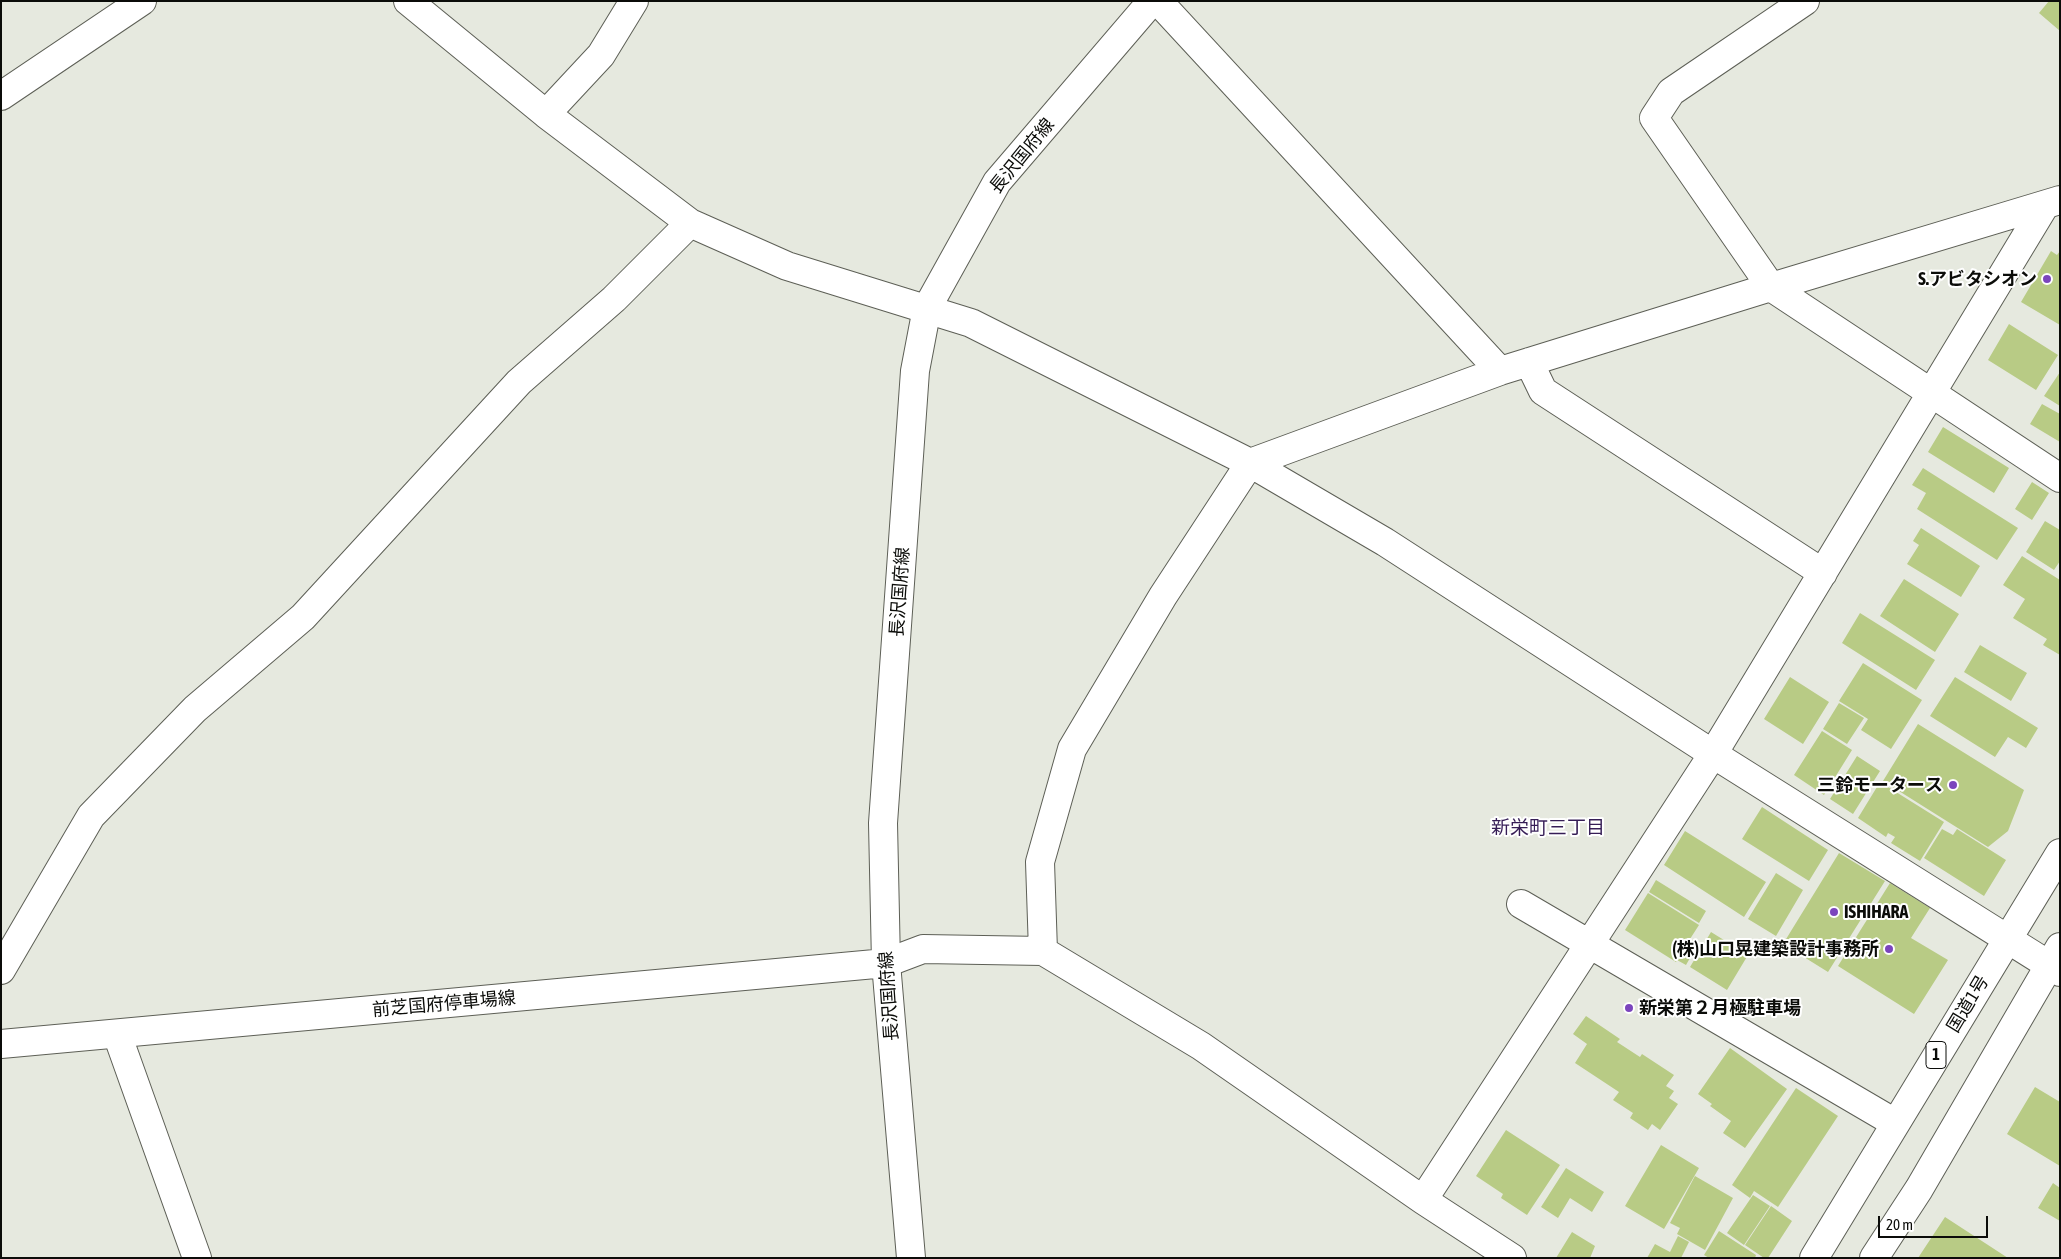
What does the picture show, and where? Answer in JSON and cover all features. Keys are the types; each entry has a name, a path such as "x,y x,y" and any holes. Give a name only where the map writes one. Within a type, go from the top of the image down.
{"main road":[{"path":"408,1 546,114 690,224 787,266 971,323 1250,463 1385,542 1713,754 2007,938 2056,961 1919,1189 1874,1258"},
{"path":"546,114 601,55 634,1"},
{"name":"長沢国府線","path":"911,1258 886,963 883,823 914,371 927,308 997,182 1152,1"},
{"path":"1158,1 1500,371"},
{"path":"1805,1 1671,92 1654,118 1770,287 2060,478"},
{"path":"1,96 135,3"},
{"path":"1512,1258 1422,1200 1201,1046 1043,951 1040,862 1072,749 1163,596 1250,463 1500,371 1770,287 2052,203"},
{"path":"1422,1200 1713,754 1932,393 2052,203"},
{"path":"1,970 91,816 195,709 304,617 519,382 614,299 690,224"},
{"path":"1529,362 1543,391 1823,573"},
{"name":"国道1号","path":"1814,1258 2060,853"},
{"path":"1521,904 1895,1123"},
{"name":"前芝国府停車場線","path":"1,1044 886,963 924,948 1043,951"},
{"path":"117,1034 198,1258"}],"building":[{"path":"2049,1 2060,1 2060,31 2039,13"},
{"name":"S.アビタシオン","path":"2051,251 2057,255 2060,251 2060,325 2021,302"},
{"path":"2009,324 2058,355 2036,390 1988,360"},
{"path":"2060,372 2060,406 2044,396"},
{"path":"2042,404 2060,414 2060,442 2030,424"},
{"path":"1943,427 2009,468 1994,493 1928,452"},
{"path":"1923,468 2018,528 1997,560 1917,509 1926,493 1912,485"},
{"path":"2032,482 2049,493 2032,520 2015,509"},
{"path":"2045,521 2060,530 2060,561 2054,570 2026,552"},
{"path":"1921,528 1980,566 1961,597 1907,564 1919,545 1913,541"},
{"path":"2022,556 2060,580 2060,655 2043,645 2047,639 2013,618 2025,599 2003,585"},
{"path":"1904,579 1959,614 1935,652 1880,616"},
{"path":"1860,613 1935,660 1916,690 1842,643"},
{"path":"1980,645 2027,673 2011,701 1964,672"},
{"path":"1863,663 1922,700 1891,749 1861,730 1868,719 1839,701"},
{"path":"1790,677 1829,702 1803,744 1764,719"},
{"path":"1955,677 2038,728 2026,748 2008,737 1995,757 1930,716"},
{"path":"1839,703 1864,718 1847,744 1823,729"},
{"name":"三鈴モータース","path":"1918,724 2024,790 2008,831 1988,847 1883,781"},
{"path":"1822,731 1852,750 1824,795 1794,775"},
{"path":"1857,756 1880,771 1853,814 1830,799"},
{"path":"1880,782 1944,822 1920,861 1891,843 1895,837 1888,833 1886,837 1858,818"},
{"path":"1762,807 1828,850 1809,881 1742,839"},
{"path":"1942,829 1953,835 1957,829 2006,860 1984,896 1924,858"},
{"path":"1685,831 1766,882 1744,917 1664,865"},
{"name":"ISHIHARA","path":"1839,853 1885,881 1828,972 1783,944"},
{"path":"1776,873 1803,890 1776,936 1748,919"},
{"path":"1656,880 1706,911 1699,923 1649,892"},
{"name":"(株)山口晃建築設計事務所","path":"1890,883 1930,908 1911,938 1948,960 1914,1014 1838,966"},
{"path":"1648,893 1699,925 1690,939 1698,944 1686,965 1677,960 1676,962 1625,930"},
{"path":"1711,932 1748,955 1727,990 1690,967"},
{"path":"1586,1016 1620,1039 1617,1042 1640,1057 1642,1054 1674,1075 1666,1086 1674,1091 1669,1098 1678,1104 1660,1130 1652,1124 1648,1130 1630,1118 1633,1113 1613,1100 1619,1092 1575,1063 1587,1044 1573,1034"},
{"path":"1730,1048 1787,1089 1745,1148 1723,1133 1731,1121 1710,1106 1712,1104 1698,1094"},
{"path":"2035,1087 2060,1102 2060,1166 2007,1134"},
{"path":"1796,1088 1838,1116 1778,1207 1754,1191 1750,1198 1732,1185"},
{"path":"1506,1130 1560,1165 1527,1215 1501,1198 1503,1194 1476,1176"},
{"path":"1661,1145 1699,1168 1664,1229 1625,1206"},
{"path":"1566,1168 1604,1192 1592,1212 1570,1198 1558,1218 1541,1207"},
{"path":"1695,1176 1733,1198 1705,1250 1677,1234 1680,1228 1670,1223"},
{"path":"2053,1183 2060,1188 2060,1221 2038,1208"},
{"path":"1753,1195 1770,1206 1744,1245 1727,1233"},
{"path":"1771,1206 1792,1221 1768,1258 1764,1258 1745,1245"},
{"path":"1945,1217 2008,1258 1918,1258"},
{"path":"1719,1231 1756,1255 1755,1258 1709,1258 1704,1255"},
{"path":"1572,1232 1595,1246 1590,1258 1556,1258"},
{"path":"1678,1236 1689,1242 1681,1258 1647,1258 1655,1244 1670,1252"}],"place":[{"name":"S.アビタシオン","path":"2047,279"},
{"name":"三鈴モータース","path":"1953,785"},
{"name":"ISHIHARA","path":"1834,912"},
{"name":"(株)山口晃建築設計事務所","path":"1889,949"},
{"name":"新栄第２月極駐車場","path":"1629,1008"}],"district":[{"name":"新栄町三丁目","path":"1548,828"}]}
